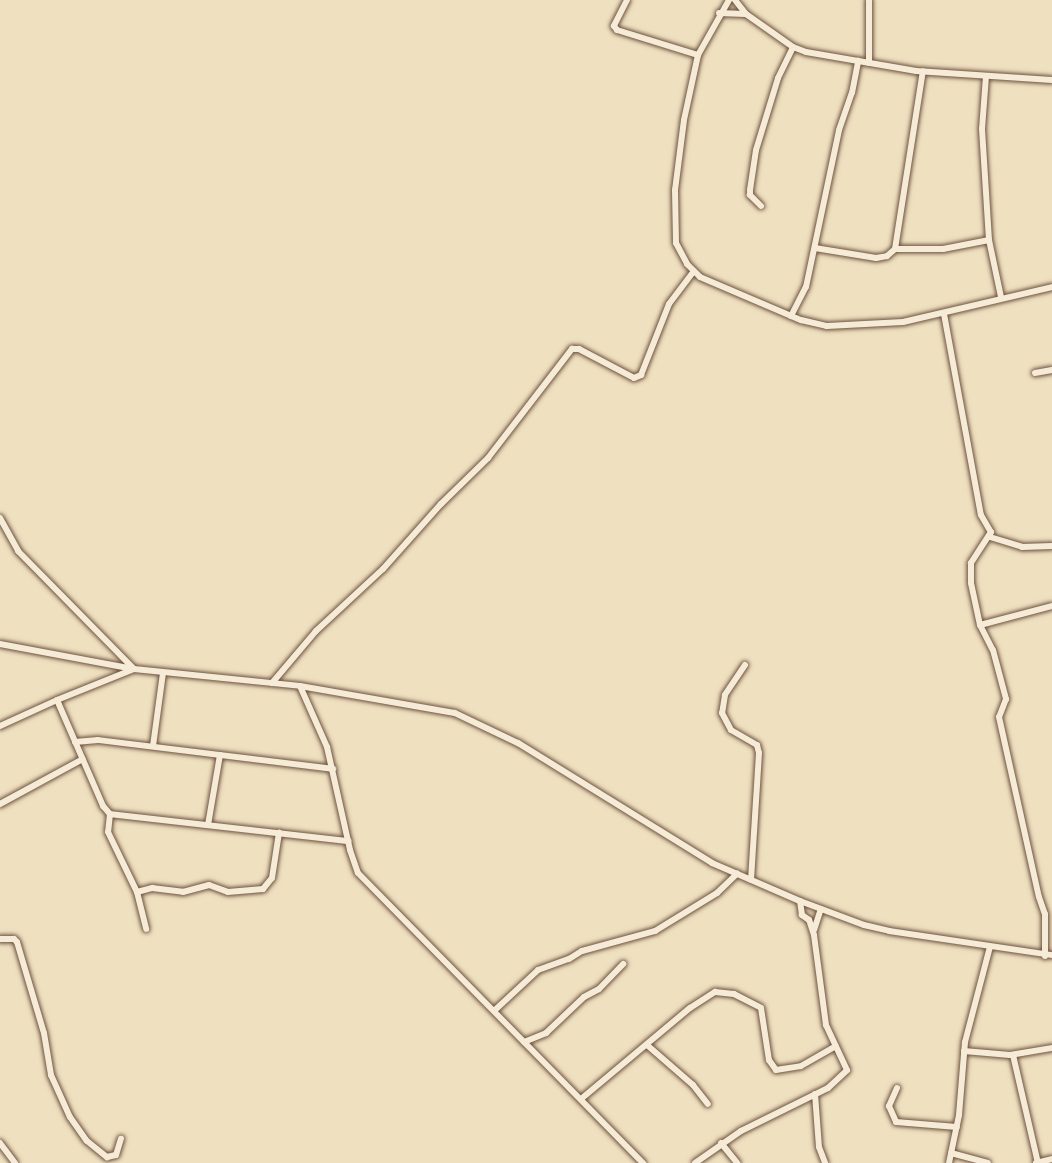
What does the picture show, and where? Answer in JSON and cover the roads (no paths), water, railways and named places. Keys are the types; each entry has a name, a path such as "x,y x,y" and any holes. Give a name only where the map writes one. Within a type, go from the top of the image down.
{"street":[{"path":"627,0 614,26 617,30 698,55"},
{"path":"729,0 719,13 698,55 684,120 674,219 676,243 694,271 718,287 791,316 827,326 853,327 944,314 1001,297 1052,287"},
{"path":"735,0 746,14 793,47 923,71 1052,79"},
{"path":"869,0 869,63"},
{"path":"719,13 746,14"},
{"path":"761,206 750,195 757,150 778,78 793,47"},
{"path":"791,316 806,287 839,130 852,93 858,61"},
{"path":"815,248 876,258 887,256 895,249 923,71"},
{"path":"986,76 982,129 989,240 1001,297"},
{"path":"895,249 943,249 989,240"},
{"path":"272,683 316,631 383,569 488,458 572,348 634,377 641,375 669,304 694,271"},
{"path":"0,644 134,669 300,685 433,707 478,721 518,743 672,841 737,874 800,901 889,931 1049,956 1045,914 1038,897 999,717 1006,699 993,650 980,625 970,568 990,537 990,527 981,515 944,314"},
{"path":"1035,373 1052,370"},
{"path":"0,518 18,551 134,669"},
{"path":"990,537 1022,547 1052,546"},
{"path":"980,625 1052,606"},
{"path":"745,665 725,695 722,713 731,730 757,745 759,752 751,880"},
{"path":"0,726 134,669"},
{"path":"153,746 163,673"},
{"path":"300,685 320,729 333,769 348,841 358,873 643,1163"},
{"path":"57,700 103,806 110,814 348,841"},
{"path":"75,743 98,740 333,769"},
{"path":"208,825 220,755"},
{"path":"0,804 82,759"},
{"path":"110,814 108,832 137,892 146,929"},
{"path":"137,892 152,888 183,892 209,885 228,892 263,889 272,878 279,833"},
{"path":"495,1010 538,970 563,962 582,951 655,931 717,893 737,874"},
{"path":"695,1163 721,1143 778,1110 837,1082 847,1070 826,1025 814,935 808,920 802,915 800,901"},
{"path":"814,935 821,909"},
{"path":"0,939 14,939 17,942 44,1032 51,1075 70,1117 87,1141 110,1160 116,1155 121,1139"},
{"path":"949,1163 957,1127 964,1051 989,947"},
{"path":"524,1042 546,1033 623,964"},
{"path":"580,1099 704,997 727,992 761,1007 769,1060 776,1070 801,1066 836,1046"},
{"path":"647,1045 698,1090 708,1104"},
{"path":"964,1051 1013,1055 1052,1048"},
{"path":"1013,1055 1037,1163 1052,1159"},
{"path":"897,1088 890,1106 896,1122 957,1127"},
{"path":"815,1094 819,1147 824,1163"},
{"path":"0,1143 15,1163"},
{"path":"721,1143 737,1163"},
{"path":"951,1153 988,1163"}]}
